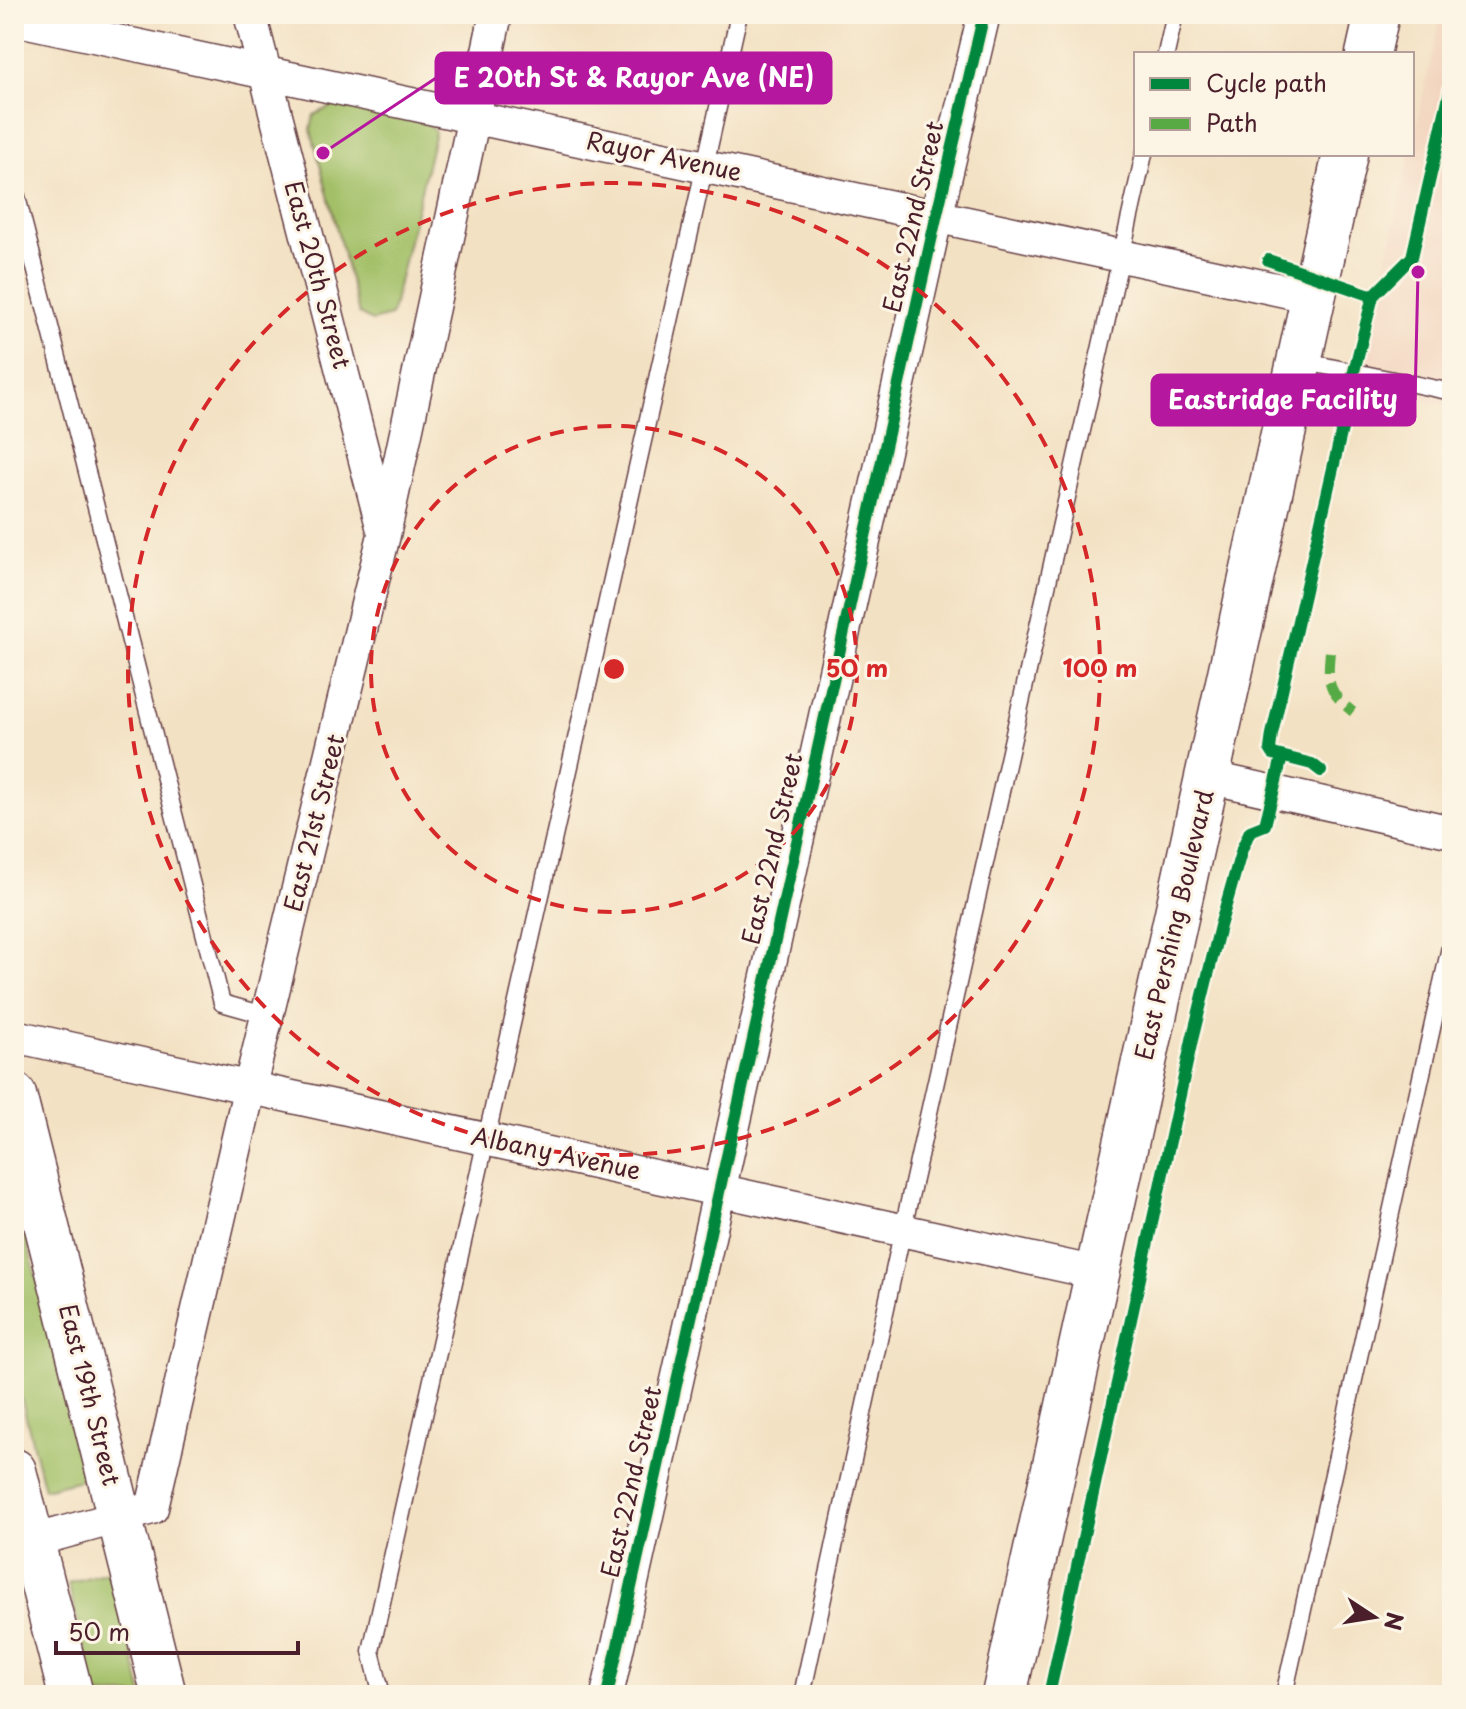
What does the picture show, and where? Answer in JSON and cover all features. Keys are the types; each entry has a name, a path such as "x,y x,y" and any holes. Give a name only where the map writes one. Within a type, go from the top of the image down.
{"main road":[{"path":"1368,52 1377,14"},
{"name":"East Pershing Boulevard","path":"1004,1695 1345,156"},
{"name":"East 19th Street","path":"14,1095 164,1695"},
{"path":"14,1471 71,1695"}],"street":[{"name":"East 20th Street","path":"250,14 384,535"},
{"name":"East 21st Street","path":"32,1541 152,1508 249,1090 384,535 496,14"},
{"name":"East 22nd Street","path":"607,1695 984,14"},
{"name":"Rayor Avenue","path":"14,19 1313,297"},
{"path":"1208,777 1452,832"},
{"name":"Albany Avenue","path":"14,1036 249,1090 1097,1273"}],"lane":[{"path":"382,1695 371,1651 739,14"},
{"path":"1166,52 1175,14"},
{"path":"802,1695 1144,156"},
{"path":"14,185 222,1003 268,1016"},
{"path":"1298,361 1451,393"},
{"path":"1284,1695 1452,938"}],"shaded area":[{"path":"1441,14 1452,14 1452,404 1358,390 1410,156 1414,156 1414,136"}],"green space":[{"path":"339,103 428,123 435,132 391,316 372,321 359,314 311,130 314,115"},
{"path":"14,1191 88,1478 44,1489 14,1369"},
{"path":"111,1571 143,1695 96,1695 68,1583"}],"marked path":[{"path":"1330,652 1331,686 1338,699 1353,712"}],"cycle path":[{"path":"607,1695 984,14"},
{"path":"1321,771 1312,764 1273,754 1270,749 1272,734 1373,296 1412,257 1452,82"},
{"path":"1268,260 1373,296"},
{"path":"1049,1695 1192,1040 1220,926 1250,831 1265,825 1282,757"}],"place":[{"name":"E 20th St & Rayor Ave (NE)","path":"323,153"},
{"name":"Eastridge Facility","path":"1418,272"}]}
